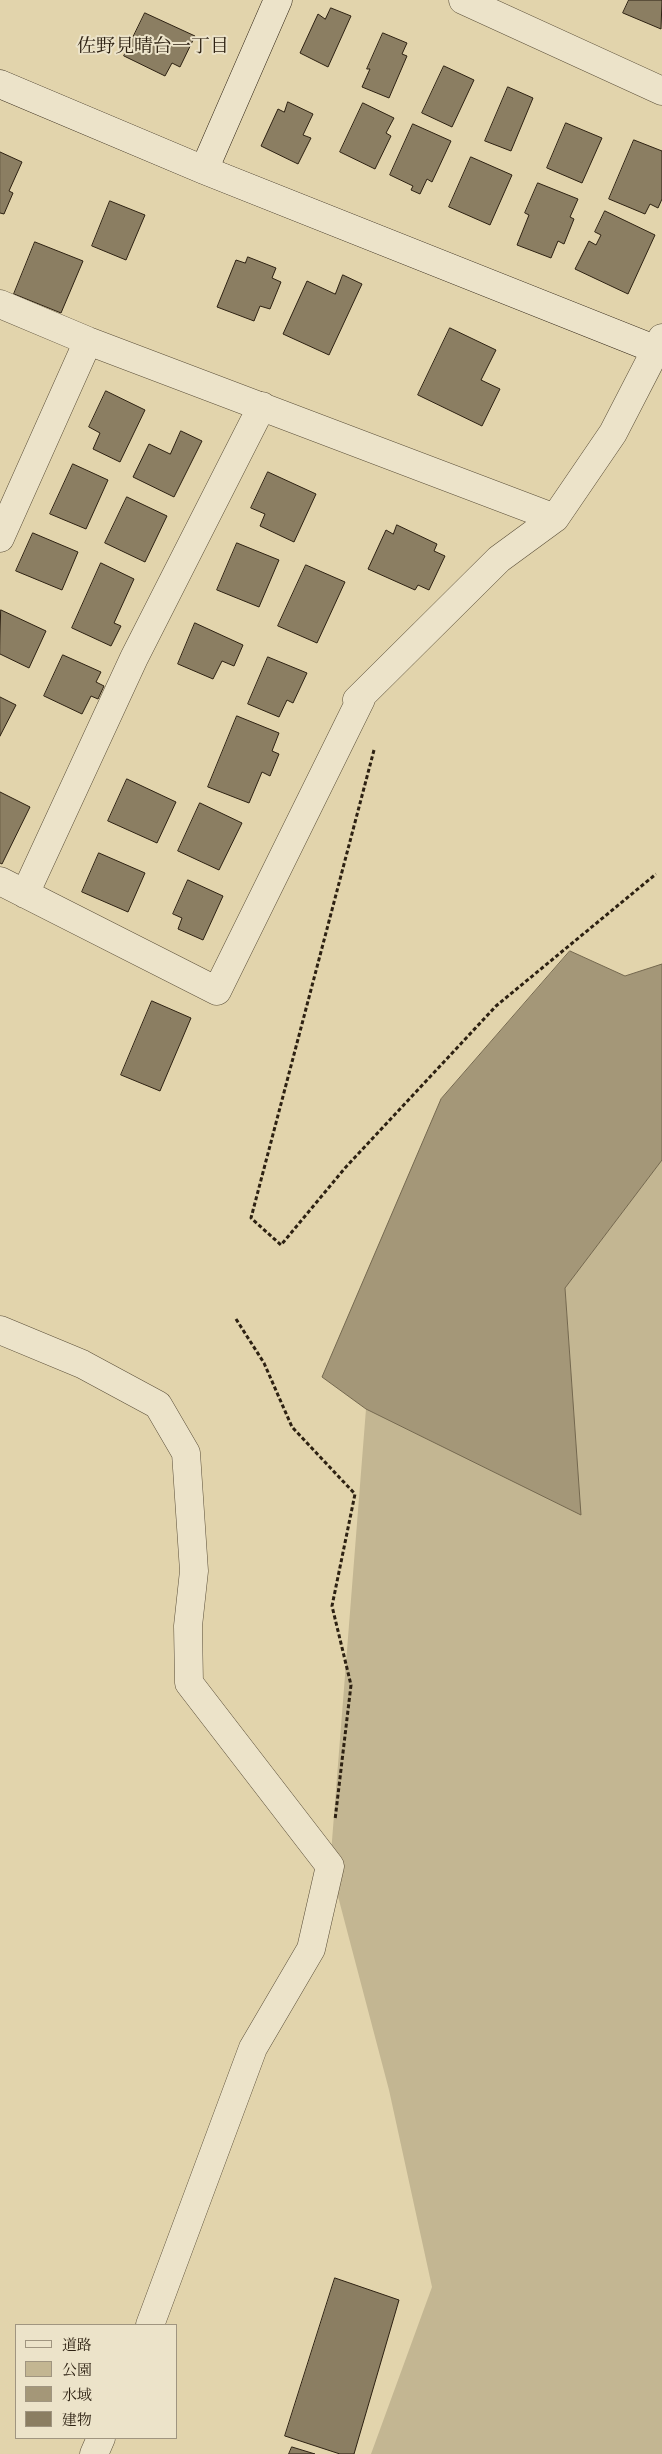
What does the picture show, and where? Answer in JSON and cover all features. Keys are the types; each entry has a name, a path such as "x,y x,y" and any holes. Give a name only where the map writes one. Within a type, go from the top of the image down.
{"street":[{"path":"204,170 278,0"},
{"path":"463,0 662,90"},
{"path":"0,84 204,170 660,346 613,433 555,518 499,559 357,700 361,699 217,991 0,881"},
{"path":"0,304 88,341 555,518"},
{"path":"0,538 88,341"},
{"path":"25,894 134,658 262,406"},
{"path":"0,1330 82,1364 158,1405 186,1453 194,1571 188,1626 189,1683 330,1866 325,1897 311,1949 252,2048 150,2324"},
{"path":"94,2454 101,2439"}],"path":[{"path":"375,748 251,1218 281,1245 345,1168 496,1006 656,874"},
{"path":"236,1319 264,1363 292,1427 355,1494 332,1606 351,1685 330,1866"}],"green space":[{"path":"662,1160 662,2454 371,2454 432,2287 389,2090 330,1866 366,1409 580,1514 565,1288"}],"water":[{"path":"570,951 625,976 662,964 662,1160 565,1288 581,1515 366,1409 322,1377 441,1099"}],"building":[{"path":"629,0 662,0 661,29 623,13"},
{"path":"331,8 351,16 328,67 300,53 318,14 325,19"},
{"path":"145,13 195,36 180,67 172,63 165,76 124,56"},
{"path":"383,33 407,43 402,54 407,56 389,98 362,87 370,69 367,69"},
{"path":"444,66 474,80 452,127 422,113"},
{"path":"508,87 533,98 511,151 485,141"},
{"path":"288,102 313,114 303,135 311,138 298,164 261,146 278,109 284,112"},
{"path":"363,103 394,118 386,133 391,136 375,169 340,152"},
{"path":"566,123 602,138 582,183 547,168"},
{"path":"413,124 451,141 432,182 427,179 420,194 411,190 413,186 390,175"},
{"path":"634,140 662,151 662,199 658,208 650,204 645,214 609,199"},
{"path":"0,152 22,162 9,191 13,193 4,214 0,213"},
{"path":"471,157 512,175 490,225 449,207"},
{"path":"538,183 578,199 570,217 574,219 564,244 558,241 551,258 517,245 529,215 525,213"},
{"path":"110,201 145,215 126,260 92,246"},
{"path":"605,211 655,235 628,294 575,269 589,241 596,245 601,235 595,232"},
{"path":"35,242 83,261 61,313 14,294"},
{"path":"248,257 276,268 272,278 281,282 270,309 260,306 254,321 217,307 236,260 245,263"},
{"path":"343,275 362,284 329,355 283,334 307,281 335,294"},
{"path":"450,328 496,350 481,380 500,389 482,426 418,395"},
{"path":"106,391 145,410 120,462 93,449 100,433 89,427"},
{"path":"181,431 202,441 174,497 133,477 149,444 170,454"},
{"path":"73,464 108,480 86,529 50,514"},
{"path":"268,472 316,494 294,542 260,526 265,514 251,508"},
{"path":"127,497 167,516 145,562 105,543"},
{"path":"397,525 437,544 434,551 445,556 429,590 418,585 415,590 368,569 386,530 393,534"},
{"path":"33,533 78,552 62,590 16,571"},
{"path":"237,543 279,560 259,607 217,590"},
{"path":"101,563 134,579 114,623 121,626 111,646 72,628"},
{"path":"306,565 345,582 317,643 278,626"},
{"path":"1,610 46,631 29,668 0,654"},
{"path":"195,623 243,645 234,666 222,661 213,679 178,664"},
{"path":"63,655 101,672 96,682 104,686 98,699 91,696 82,714 44,696"},
{"path":"268,657 307,673 293,703 287,700 279,717 248,704"},
{"path":"0,697 16,705 0,736"},
{"path":"237,716 279,733 272,751 279,754 270,776 262,772 249,803 208,787"},
{"path":"127,779 176,802 157,843 108,821"},
{"path":"0,792 30,807 2,864 0,863"},
{"path":"200,803 242,823 219,870 178,851"},
{"path":"99,853 145,873 128,912 82,892"},
{"path":"188,880 223,896 203,940 178,929 182,918 173,914"},
{"path":"152,1001 191,1018 160,1091 121,1075"},
{"path":"335,2278 399,2300 354,2454 340,2454 285,2436"},
{"path":"292,2447 315,2454 289,2454"}],"district":[{"name":"佐野見晴台一丁目","path":"153,48"}]}
